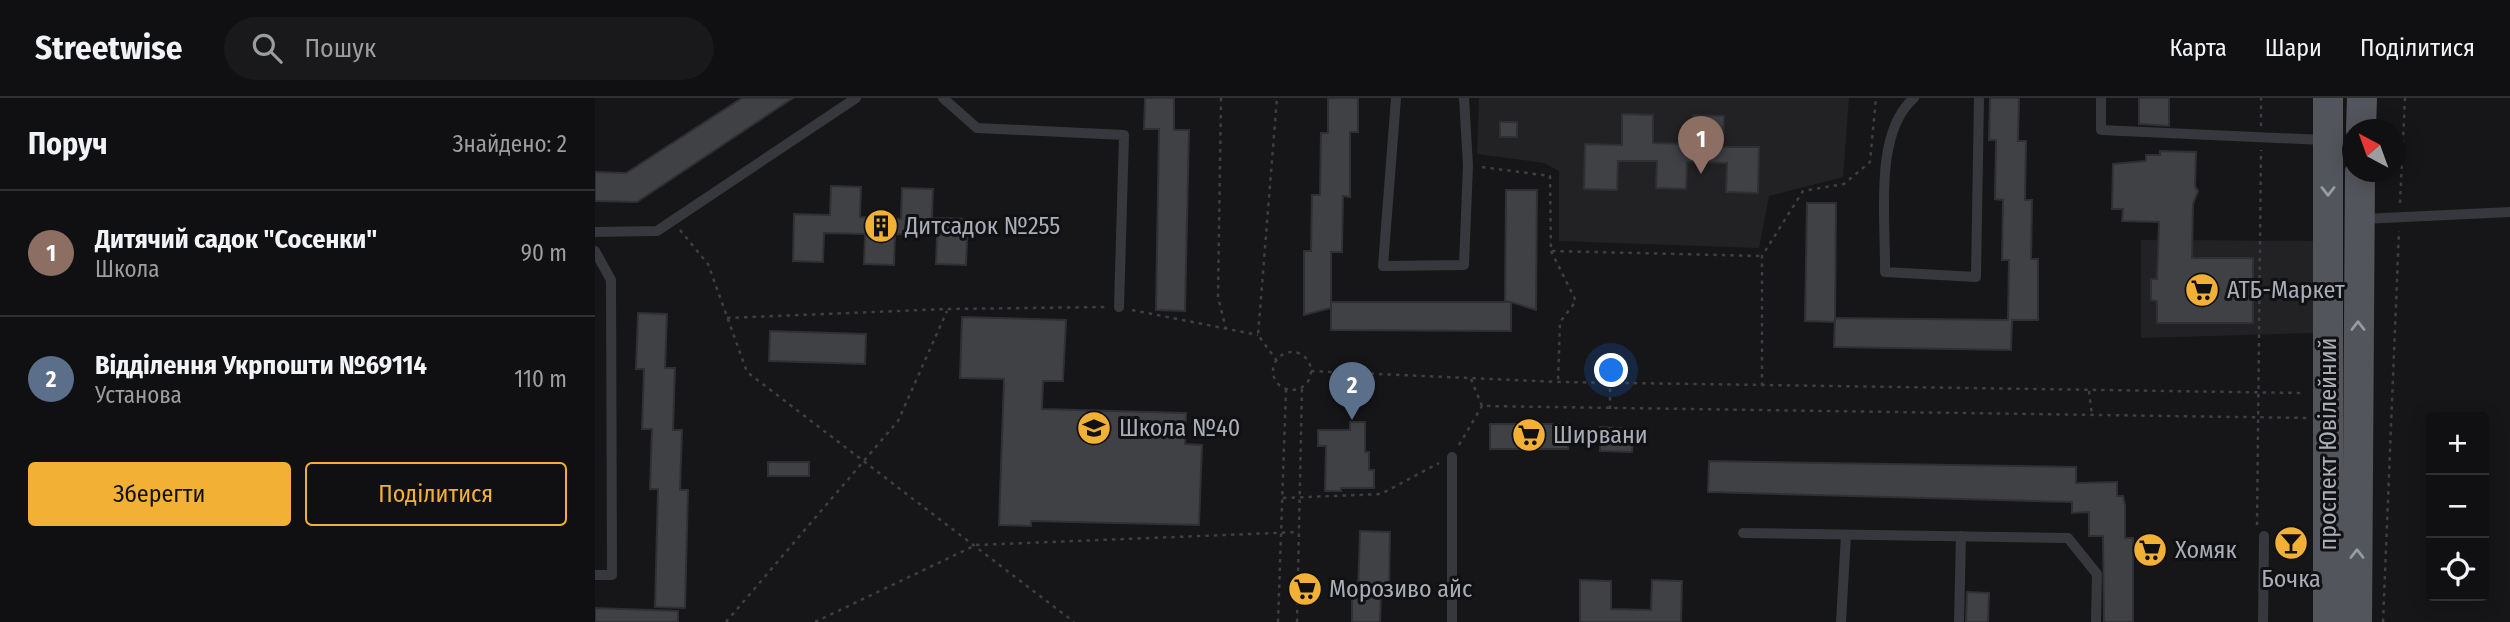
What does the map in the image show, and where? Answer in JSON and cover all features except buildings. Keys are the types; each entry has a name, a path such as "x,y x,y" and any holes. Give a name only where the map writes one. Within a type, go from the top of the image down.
{"main road":[{"name":"проспект Ювілейний","path":"2328,98 2328,622"},
{"path":"2361,119 2362,98"},
{"name":"проспект Ювілейний","path":"2357,622 2360,182"}],"lane":[{"path":"595,232 657,231 856,98"},
{"path":"943,98 977,128 1124,135 1119,307"},
{"path":"1396,98 1383,267 1464,265 1468,165 1464,98"},
{"path":"1914,98 1902,108 1887,144 1885,272 1976,277 1979,98"},
{"path":"2101,98 2101,130 2327,141"},
{"path":"2358,219 2510,212"},
{"path":"595,251 611,280 612,561 612,575 595,575"},
{"path":"1452,457 1452,622"},
{"path":"2260,531 2263,622"},
{"path":"1743,533 2068,538 2097,573 2096,622"},
{"path":"1841,622 1846,535"},
{"path":"1959,622 1961,536"}],"path":[{"path":"1221,98 1218,297 1226,329"},
{"path":"1277,98 1258,335 1277,361"},
{"path":"1762,386 1762,256 1803,191 1844,184 1870,162 1876,98"},
{"path":"2260,531 2258,392 2261,98"},
{"path":"2383,622 2405,98"},
{"path":"1468,165 1550,176 1551,251 1576,301 1560,322 1558,382"},
{"path":"673,221 708,264 747,372 1074,622"},
{"path":"1551,251 1762,256"},
{"path":"727,318 947,309 1119,307 1258,335"},
{"path":"726,622 898,421 947,309"},
{"path":"1278,622 1286,389 1274,377 1277,361 1286,354 1298,353 1307,360 1311,372 1302,387 1297,622"},
{"path":"1311,372 1558,382 2258,392 2329,406"},
{"path":"1471,379 1482,406"},
{"path":"1610,409 1611,383"},
{"path":"1286,389 1302,387"},
{"path":"2089,391 2092,416"},
{"path":"1482,406 2258,418 2329,406"},
{"path":"1283,498 1381,494 1452,457 1482,406"},
{"path":"815,622 976,545 1281,535 1299,532"}],"shaded area":[{"path":"1479,98 1849,98 1843,177 1769,196 1759,248 1559,241 1559,171 1544,163 1477,154"},
{"path":"2141,240 2313,241 2313,333 2141,338"}],"place":[{"name":"Дитячий садок \"Сосенки\"","path":"1701,174"},
{"name":"Дитсадок №255","path":"881,226"},
{"name":"АТБ-Маркет","path":"2202,290"},
{"name":"Відділення Укрпошти №69114","path":"1352,420"},
{"name":"Школа №40","path":"1094,428"},
{"name":"Ширвани","path":"1529,435"},
{"name":"Бочка","path":"2291,543"},
{"name":"Хомяк","path":"2150,550"},
{"name":"Морозиво айс","path":"1305,589"}]}
